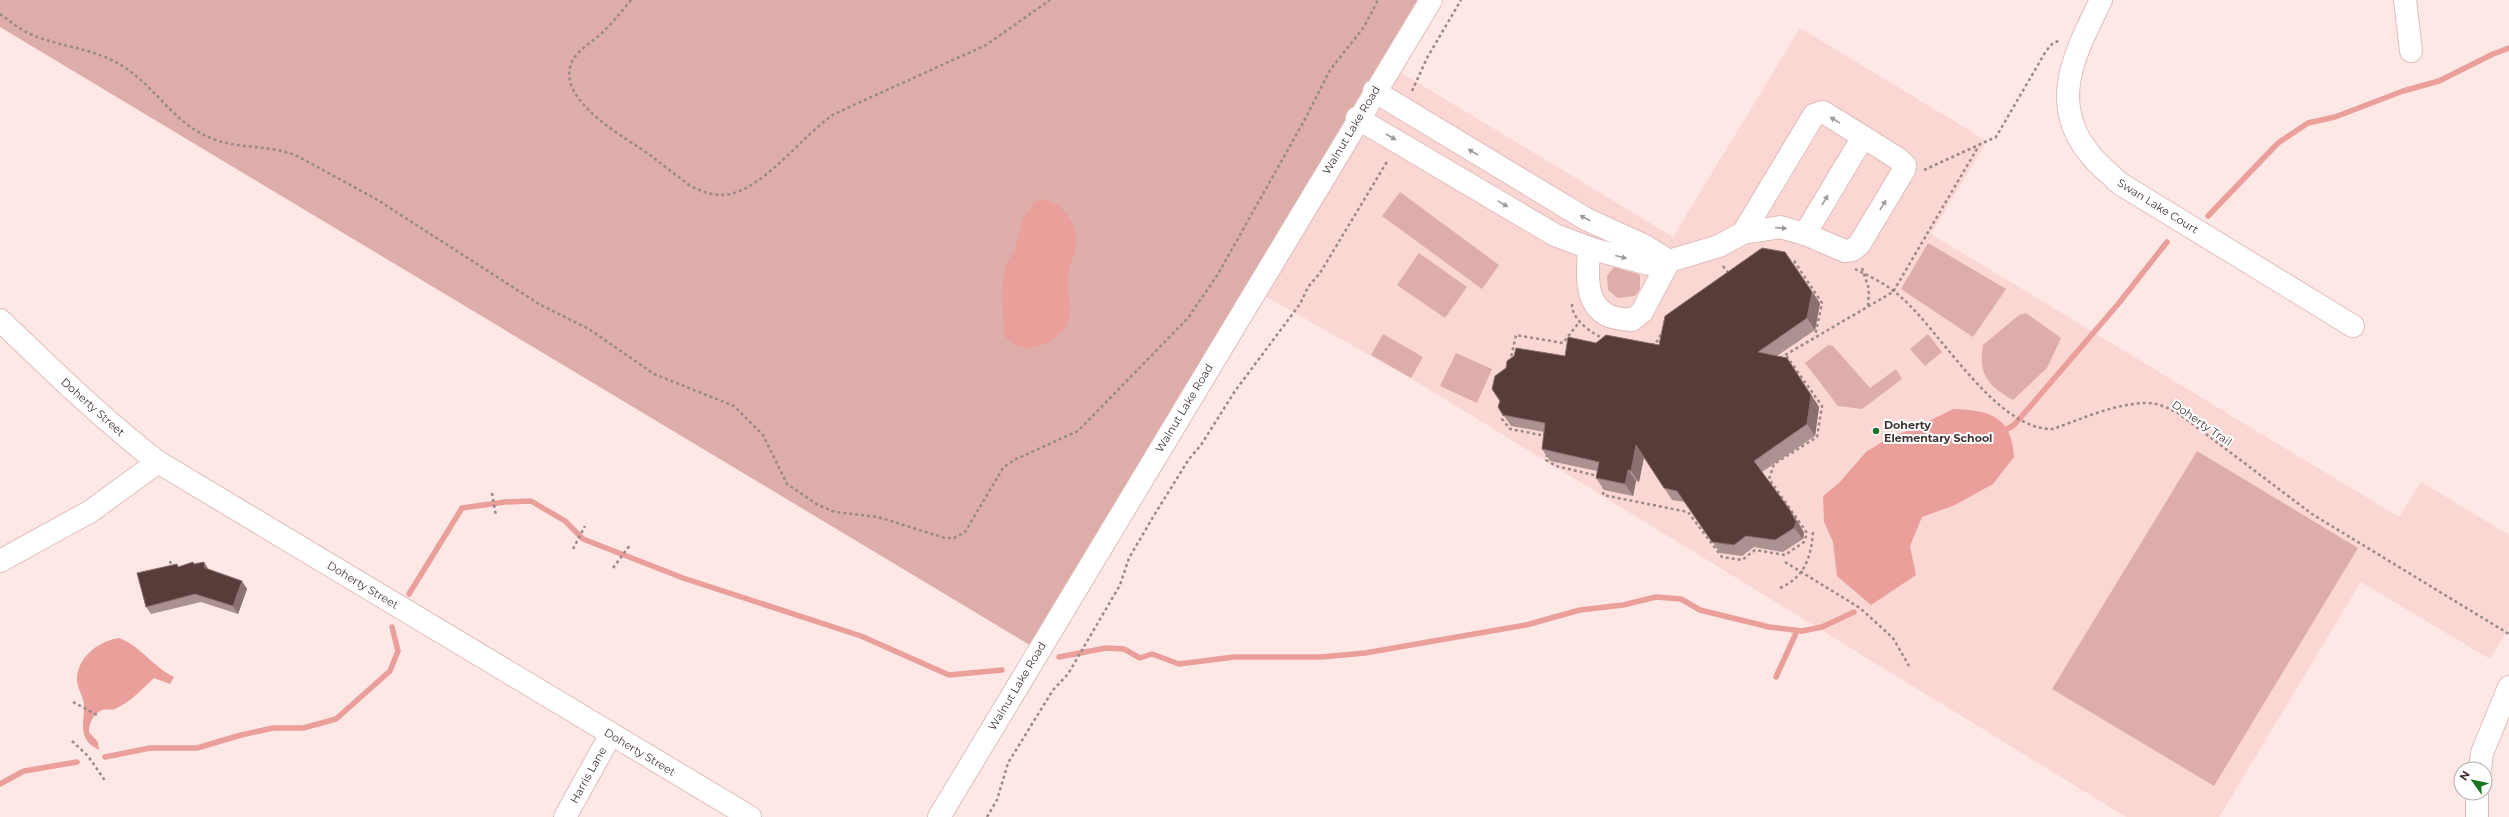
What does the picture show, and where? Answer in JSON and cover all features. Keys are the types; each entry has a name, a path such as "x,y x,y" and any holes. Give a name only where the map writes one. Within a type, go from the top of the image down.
{"street":[{"name":"Walnut Lake Road","path":"939,817 1357,118 1431,0"},
{"name":"Swan Lake Court","path":"2101,0 2074,56 2068,82 2068,108 2076,132 2088,153 2119,183 2353,326"},
{"path":"2405,0 2411,51"},
{"path":"1374,91 1586,219 1645,246 1669,261"},
{"path":"1357,118 1395,139 1554,235 1589,248 1648,264 1669,261 1719,246 1742,233 1780,227 1804,234 1845,251 1852,250 1858,245 1904,170 1904,165 1897,158 1823,112 1814,115 1742,233"},
{"path":"1804,234 1863,137"},
{"path":"1589,248 1587,281 1591,295 1596,305 1607,315 1618,318 1632,320 1642,312 1669,261"},
{"name":"Doherty Street","path":"0,320 66,384 125,436 158,462 750,817"},
{"path":"0,561 91,511 158,462"},
{"path":"2481,761 2482,753 2509,687"},
{"name":"Harris Lane","path":"565,817 611,734"},
{"path":"2477,801 2477,817"}],"path":[{"path":"631,0 603,32 578,53 571,63 569,74 574,91 594,114 613,130 689,185 702,192 721,195 730,194 762,178 817,126 834,114 986,45 1050,0"},
{"path":"0,14 30,34 78,47 118,63 128,70 180,120 204,135 220,142 288,152 299,157 376,199 539,304 589,329 654,374 734,406 763,435 787,484 818,505 835,512 878,517 928,534 954,538 965,532 1004,468 1014,460 1078,431 1188,318 1218,274 1304,121 1330,70 1364,27 1378,0"},
{"path":"1405,111 1427,58 1461,0"},
{"path":"1904,170 1927,170 1978,147 1996,137 2046,51 2053,43 2085,34"},
{"path":"986,817 997,800 1008,763 1053,690 1068,674 1120,585 1129,558 1153,517 1235,391 1300,304 1308,287 1320,273 1383,170 1395,139"},
{"path":"1774,362 1785,354 1893,292 1978,147"},
{"path":"1719,260 1732,278"},
{"name":"Doherty Trail","path":"1852,268 1902,297 1975,381 2025,424 2041,429 2052,429 2118,408 2145,403 2162,405 2178,413 2312,514 2509,634"},
{"path":"1508,369 1516,335 1563,343 1580,321"},
{"path":"1600,344 1601,337"},
{"path":"1656,343 1659,349"},
{"path":"1604,483 1603,495 1688,512 1722,557 1742,560 1755,550 1784,555 1804,542 1807,533 1769,479 1774,464 1817,437 1822,406 1785,354"},
{"path":"1501,407 1504,411 1502,418 1510,429 1549,436"},
{"path":"1547,452 1546,460 1556,466 1605,478"},
{"path":"492,493 496,516"},
{"path":"573,549 585,526"},
{"path":"1780,588 1792,582 1808,562 1813,532"},
{"path":"613,568 630,545"},
{"path":"170,561 174,574"},
{"path":"1785,562 1802,571 1860,608 1893,638 1909,666"},
{"path":"73,702 99,716"},
{"path":"72,741 88,756 106,782"}],"shaded area":[{"path":"0,0 1429,0 1038,650 0,27"},
{"name":"Doherty Elementary School","path":"1800,28 1987,141 1931,234 2399,517 2421,482 2509,535 2509,628 2490,659 2361,582 2219,817 2126,817 1412,379 1256,291 1392,67 1673,237"},
{"path":"1400,192 1499,265 1482,289 1382,216"},
{"path":"1043,199 1051,202 1063,211 1072,223 1075,231 1076,247 1068,273 1070,313 1065,328 1051,341 1037,347 1023,348 1009,341 1004,335 1002,290 1005,267 1015,249 1023,219 1034,202"},
{"path":"1928,243 2006,289 1973,337 1901,289"},
{"path":"1419,253 1467,287 1445,318 1397,285"},
{"path":"1614,267 1640,275 1640,289 1635,296 1618,298 1608,290 1607,276"},
{"path":"2026,313 2061,338 2047,368 2013,400 1997,390 1987,378 1982,364 1983,345 2019,315"},
{"path":"1383,334 1423,357 1411,378 1371,355"},
{"path":"1928,334 1942,352 1925,366 1910,349"},
{"path":"1828,345 1833,346 1870,388 1896,369 1902,379 1862,409 1838,406 1805,363"},
{"path":"1456,353 1492,369 1477,403 1440,386"},
{"path":"1953,409 1977,411 1996,418 2009,432 2014,457 1993,484 1955,505 1922,517 1910,546 1916,575 1871,605 1837,576 1833,542 1824,522 1823,496 1839,483 1866,452 1888,438 1915,428"},
{"path":"2197,451 2358,548 2214,786 2052,689"},
{"path":"119,638 134,646 160,668 174,677 170,684 154,678 126,703 113,710 102,710 97,713 90,723 89,732 98,742 99,750 87,741 84,735 84,704 77,677 82,662 91,651 104,642"}],"building":[{"path":"1762,248 1785,252 1812,292 1807,318 1758,352 1787,358 1811,395 1807,424 1754,461 1790,510 1796,522 1794,528 1775,540 1746,536 1734,545 1712,542 1677,491 1664,488 1636,445 1631,471 1628,470 1625,484 1596,478 1599,462 1542,449 1545,423 1503,415 1498,407 1500,401 1492,389 1495,376 1506,368 1507,361 1514,356 1516,348 1565,356 1568,337 1596,343 1606,335 1659,345 1665,316"},
{"path":"193,562 194,564 204,562 205,568 242,581 233,606 195,594 146,607 137,573 177,564 178,567"}],"waterway":[{"path":"2208,216 2278,143 2308,123 2335,117 2403,91 2439,81 2493,54 2509,48"},
{"path":"2002,432 2014,425 2028,409 2119,303 2167,242"},
{"path":"409,594 462,508 505,502 531,501 565,521 583,539 683,578 861,636 949,675 1002,670"},
{"path":"1059,657 1106,648 1124,649 1140,658 1152,654 1179,664 1234,657 1321,657 1365,653 1526,625 1580,610 1623,605 1656,597 1681,599 1700,610 1769,627 1802,631 1822,627 1854,612"},
{"path":"105,757 150,748 197,748 241,735 273,728 303,728 336,719 390,671 398,651 392,627"},
{"path":"1776,677 1797,631"},
{"path":"0,784 24,771 77,762"}],"place":[{"name":"Doherty Elementary School","path":"1876,431"}]}
